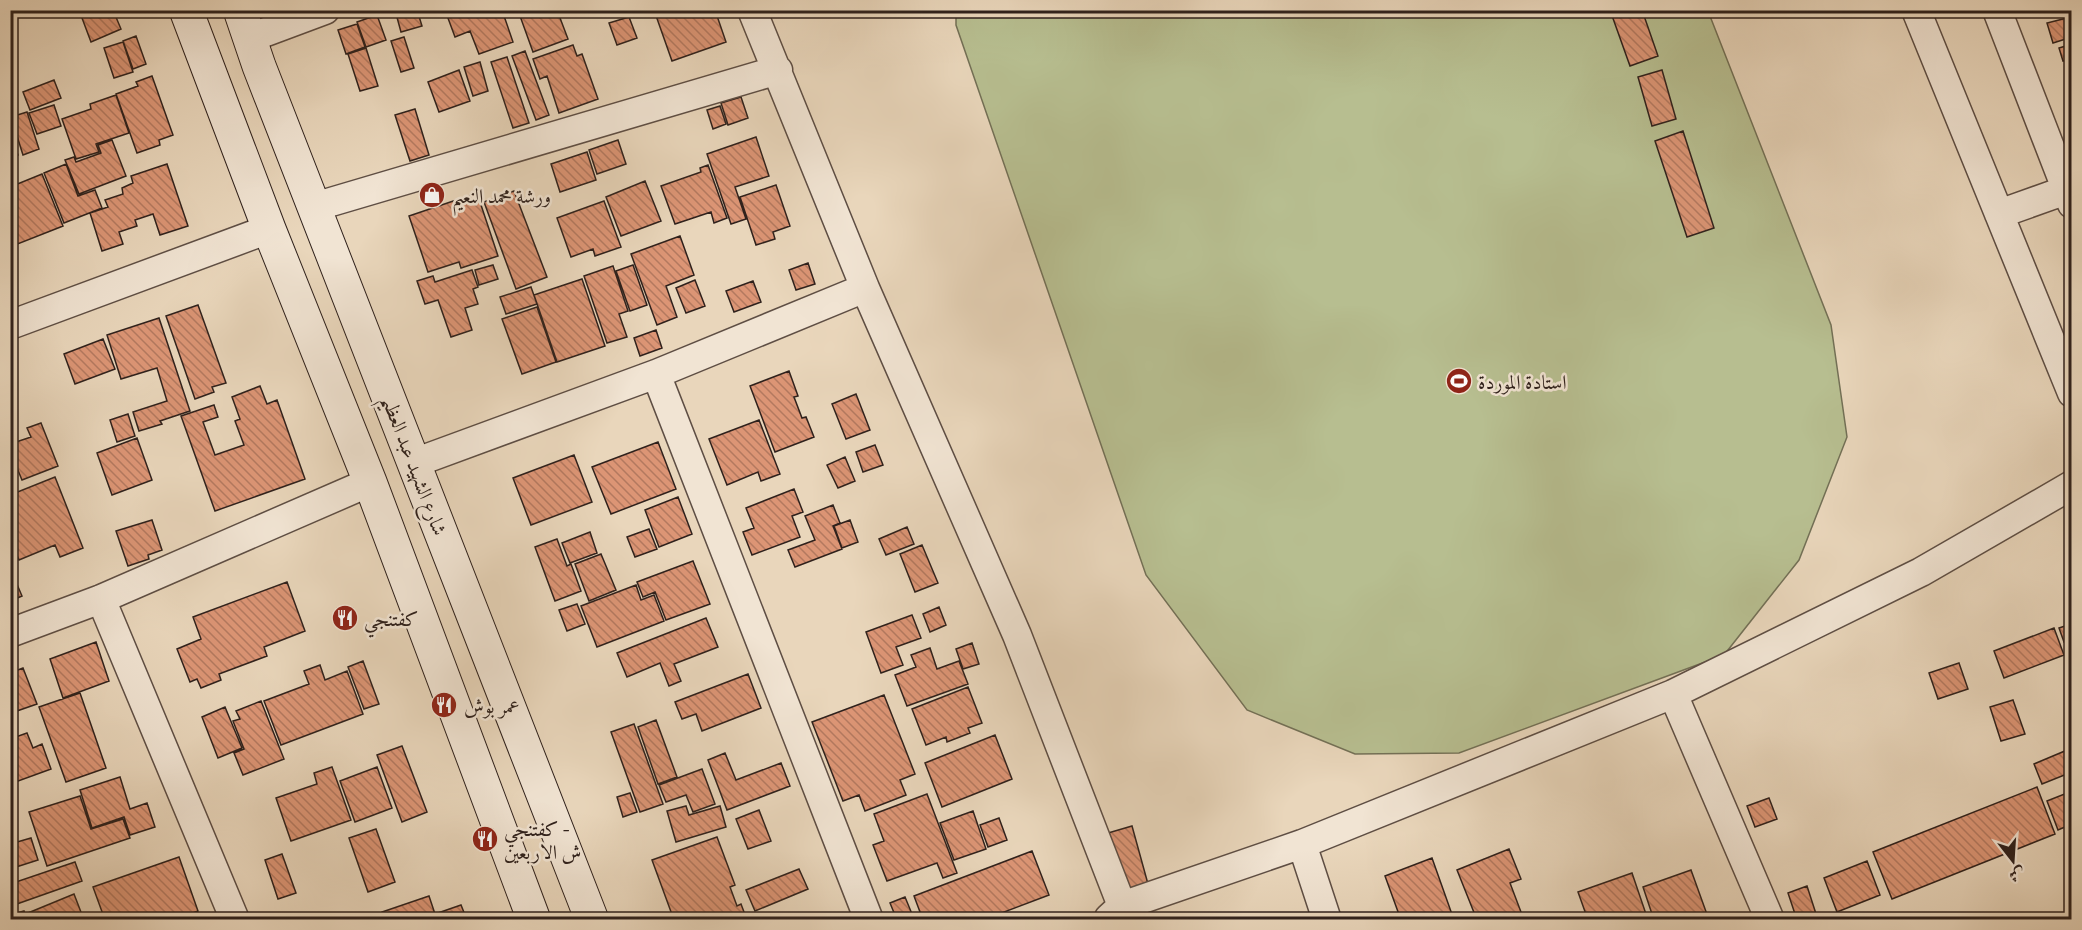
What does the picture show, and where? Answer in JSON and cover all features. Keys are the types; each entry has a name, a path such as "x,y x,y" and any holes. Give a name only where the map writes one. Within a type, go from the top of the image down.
{"main road":[{"path":"186,10 269,229 370,482 534,920"},
{"path":"214,81 250,38"},
{"name":"شارع الشهيد عبد العظيم","path":"250,38 592,920"}],"street":[{"path":"250,38 325,10"},
{"path":"753,10 865,288 1017,635 1115,913 1302,843 1673,694 1921,572 2072,485"},
{"path":"1916,10 2072,393"},
{"path":"1997,10 2070,194 1999,214"},
{"path":"315,207 778,70"},
{"path":"10,325 269,229"},
{"path":"414,463 656,374 865,288"},
{"path":"656,374 869,920"},
{"path":"10,633 101,598 370,482"},
{"path":"101,598 235,920"},
{"path":"1673,694 1770,920"},
{"path":"1302,843 1327,920"}],"green space":[{"name":"استادة الموردة","path":"956,10 1708,11 1831,325 1847,437 1799,560 1724,655 1459,753 1355,754 1247,710 1146,575 956,25"}],"building":[{"path":"79,10 113,10 121,29 91,42"},
{"path":"395,10 417,10 422,26 401,32"},
{"path":"445,10 502,10 513,42 479,54 470,31 455,37"},
{"path":"535,10 557,10 568,39 533,52 520,16"},
{"path":"654,10 715,10 726,42 672,61"},
{"path":"1610,10 1642,10 1658,56 1630,66"},
{"path":"377,15 386,40 366,47 357,22"},
{"path":"629,17 637,38 617,45 609,23"},
{"path":"2067,18 2072,37 2053,43 2047,23"},
{"path":"357,24 365,47 346,54 338,30"},
{"path":"136,36 146,64 133,69 123,41"},
{"path":"404,37 414,68 401,72 391,41"},
{"path":"123,42 133,72 114,78 104,48"},
{"path":"2072,44 2072,59 2063,61 2059,48"},
{"path":"573,45 577,56 582,54 598,99 559,113 547,76 540,79 533,59"},
{"path":"366,48 378,86 360,91 348,54"},
{"path":"525,51 549,115 536,120 512,56"},
{"path":"507,57 529,123 513,128 491,62"},
{"path":"480,62 488,91 473,96 464,67"},
{"path":"459,70 470,101 439,112 428,82"},
{"path":"1662,70 1676,119 1652,126 1638,77"},
{"path":"152,76 173,135 159,140 160,145 137,153 116,94 138,86 136,82"},
{"path":"54,80 61,98 30,110 23,92"},
{"path":"116,95 129,133 96,144 99,152 76,159 62,119 91,109 90,104"},
{"path":"741,97 748,118 728,125 721,103"},
{"path":"54,105 61,126 37,134 29,113"},
{"path":"720,106 726,124 713,129 707,110"},
{"path":"415,109 429,155 410,161 395,115"},
{"path":"27,112 39,149 23,155 11,117"},
{"path":"1683,131 1714,228 1687,237 1655,141"},
{"path":"10,134 18,155 10,157"},
{"path":"756,137 769,176 735,187 746,219 731,224 707,154"},
{"path":"112,140 126,176 79,194 65,160 74,157 76,162 101,153 98,145"},
{"path":"618,140 626,164 597,174 589,150"},
{"path":"587,152 596,180 560,192 551,164"},
{"path":"66,164 78,196 95,190 102,208 64,223 44,173"},
{"path":"167,164 188,226 160,235 153,214 135,220 137,226 119,232 123,244 102,251 90,213 108,207 105,200 123,194 122,188 133,183 131,176"},
{"path":"708,165 727,218 714,223 711,212 675,224 661,186 701,172 700,168"},
{"path":"42,174 63,226 10,247 10,187"},
{"path":"645,181 661,221 621,236 606,197"},
{"path":"776,185 790,226 773,232 775,239 756,245 740,197"},
{"path":"514,191 547,277 516,289 484,202"},
{"path":"477,193 498,256 461,268 459,262 428,272 409,216"},
{"path":"604,201 621,247 595,256 593,249 571,257 557,218"},
{"path":"680,236 694,275 666,286 677,317 657,325 631,254"},
{"path":"808,263 815,284 796,290 789,270"},
{"path":"493,265 498,279 479,285 475,270"},
{"path":"633,265 647,305 630,311 616,271"},
{"path":"613,266 628,311 619,314 627,337 607,343 584,276"},
{"path":"472,270 478,287 473,289 478,304 465,308 472,330 451,337 438,300 425,304 417,281 433,276 435,282"},
{"path":"582,279 605,346 557,362 534,295"},
{"path":"695,280 705,306 686,313 676,288"},
{"path":"753,281 761,302 734,312 726,291"},
{"path":"531,287 537,304 506,314 500,297"},
{"path":"198,305 226,383 212,387 214,392 195,399 166,316"},
{"path":"537,307 556,362 522,374 502,319"},
{"path":"159,318 190,411 160,421 162,424 139,431 133,412 167,401 157,368 121,379 107,335"},
{"path":"656,330 662,348 640,356 634,338"},
{"path":"103,339 115,369 75,384 64,354"},
{"path":"789,371 798,396 794,397 802,418 806,417 814,437 775,452 750,386"},
{"path":"260,386 267,404 277,400 305,479 215,511 181,416 214,405 218,417 203,422 215,455 244,445 235,421 240,419 232,397"},
{"path":"856,394 870,430 846,439 832,404"},
{"path":"128,414 135,436 117,442 110,420"},
{"path":"759,420 780,474 761,481 758,472 727,485 709,439"},
{"path":"41,423 58,466 22,480 10,451 10,444 31,437 27,428"},
{"path":"137,438 152,480 112,495 97,453"},
{"path":"658,442 676,489 611,514 592,467"},
{"path":"875,445 883,465 863,472 856,452"},
{"path":"574,455 592,502 531,525 513,478"},
{"path":"845,457 855,481 838,488 827,465"},
{"path":"55,477 83,548 60,557 55,545 19,560 10,539 10,495"},
{"path":"794,489 803,512 792,516 800,537 752,555 743,532 754,528 746,508"},
{"path":"678,497 692,534 659,547 645,510"},
{"path":"833,505 840,523 833,526 842,549 795,567 788,550 815,540 805,516"},
{"path":"152,520 162,550 148,555 149,559 128,566 116,531"},
{"path":"850,520 858,542 842,548 834,526"},
{"path":"907,527 914,544 886,555 879,539"},
{"path":"649,529 657,549 635,557 627,537"},
{"path":"590,532 597,553 570,563 562,543"},
{"path":"557,539 567,566 571,564 581,591 555,601 535,547"},
{"path":"922,545 938,583 915,592 900,554"},
{"path":"601,554 616,590 589,601 575,564"},
{"path":"693,561 710,604 666,620 655,592 643,597 637,582"},
{"path":"10,568 22,596 10,601"},
{"path":"287,582 305,631 264,647 267,656 219,674 221,680 201,688 197,679 190,682 177,649 201,639 193,617"},
{"path":"636,585 641,600 654,595 664,621 597,647 581,606"},
{"path":"577,604 585,624 567,631 559,610"},
{"path":"939,607 946,625 930,632 923,614"},
{"path":"912,615 921,638 896,647 903,665 881,673 866,632"},
{"path":"706,618 718,647 674,664 681,681 669,686 660,663 627,677 617,653"},
{"path":"2068,625 2072,639 2064,642 2059,628"},
{"path":"2054,628 2064,655 2004,678 1994,651"},
{"path":"96,642 109,681 63,698 50,659"},
{"path":"972,643 979,664 963,669 956,649"},
{"path":"930,648 937,669 959,661 968,684 907,706 895,675 916,667 911,655"},
{"path":"363,661 379,704 364,709 348,667"},
{"path":"1959,663 1968,689 1938,699 1929,673"},
{"path":"320,665 325,680 347,671 363,714 281,745 264,701 309,684 304,671"},
{"path":"23,668 37,704 14,712 10,704 10,673"},
{"path":"748,674 761,708 702,731 696,714 682,719 675,702"},
{"path":"968,687 982,723 968,728 970,733 947,742 946,737 926,745 912,709"},
{"path":"80,693 106,768 66,782 39,707"},
{"path":"884,695 915,774 900,780 906,795 865,811 859,795 843,801 812,722"},
{"path":"2013,700 2025,734 2001,741 1990,707"},
{"path":"261,701 284,759 243,775 234,753 244,749 233,721 240,719 236,711"},
{"path":"225,707 242,748 218,758 202,717"},
{"path":"656,720 677,777 658,784 638,727"},
{"path":"634,724 663,804 640,812 611,732"},
{"path":"27,733 33,748 42,744 51,769 10,784 10,739"},
{"path":"995,735 1012,779 942,807 925,763"},
{"path":"402,746 427,812 402,822 377,755"},
{"path":"2072,748 2072,772 2042,784 2034,764"},
{"path":"725,753 736,780 781,763 790,786 727,810 708,760"},
{"path":"332,767 351,820 291,841 276,798 317,784 314,773"},
{"path":"377,767 392,808 355,822 340,781"},
{"path":"702,769 715,804 693,812 686,795 666,802 659,785"},
{"path":"120,777 130,809 147,803 155,827 130,835 124,817 92,828 80,790"},
{"path":"2037,787 2055,834 1892,899 1873,852"},
{"path":"2072,791 2072,824 2058,830 2047,801"},
{"path":"630,793 637,812 623,817 617,797"},
{"path":"927,794 957,873 943,878 937,863 887,881 873,845 884,841 874,814"},
{"path":"80,796 91,829 123,819 130,838 47,866 29,812"},
{"path":"1769,798 1777,819 1755,827 1747,806"},
{"path":"686,806 689,815 720,806 726,827 676,842 667,811"},
{"path":"759,810 771,841 748,849 736,819"},
{"path":"973,811 986,849 954,860 940,823"},
{"path":"999,818 1007,840 988,847 980,825"},
{"path":"1132,826 1148,884 1123,891 1108,833"},
{"path":"376,829 395,882 368,892 349,838"},
{"path":"717,837 735,885 730,887 737,906 741,904 747,920 674,920 652,860"},
{"path":"31,838 38,860 13,868 10,844"},
{"path":"1509,849 1521,879 1510,883 1524,920 1477,920 1457,870"},
{"path":"1032,851 1049,895 983,920 923,920 914,896"},
{"path":"282,854 296,893 278,899 265,860"},
{"path":"179,857 198,911 173,920 156,920 154,913 149,915 150,920 105,920 93,887"},
{"path":"1432,858 1454,920 1401,920 1385,876"},
{"path":"1867,861 1880,895 1837,912 1824,878"},
{"path":"75,862 82,881 14,905 10,896 10,884"},
{"path":"799,869 808,889 755,911 746,890"},
{"path":"1691,870 1709,920 1654,920 1643,887"},
{"path":"1632,873 1648,920 1588,920 1578,892"},
{"path":"1807,886 1818,920 1797,920 1788,893"},
{"path":"74,894 84,920 31,920 28,913"},
{"path":"429,896 435,914 461,905 467,920 384,920 382,912"},
{"path":"905,897 912,914 897,920 890,903"},
{"path":"24,911 27,920 10,920 10,915"}],"place":[{"name":"ورشة محمد النعيم","path":"432,195"},
{"name":"استادة الموردة","path":"1459,381"},
{"name":"كفتنجي","path":"345,618"},
{"name":"عمر بوش","path":"444,705"},
{"name":"كفتنجي - ش الاربعين","path":"485,839"}]}
